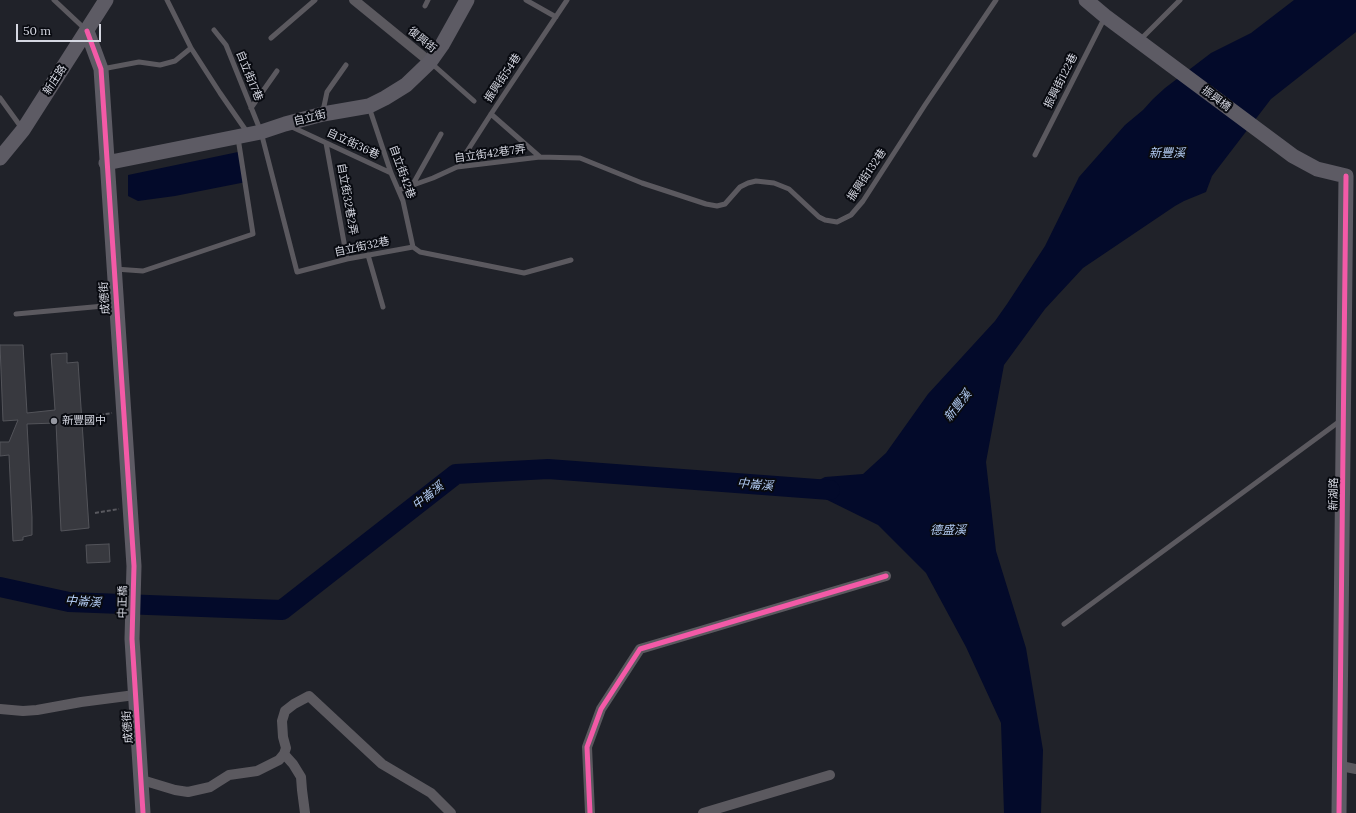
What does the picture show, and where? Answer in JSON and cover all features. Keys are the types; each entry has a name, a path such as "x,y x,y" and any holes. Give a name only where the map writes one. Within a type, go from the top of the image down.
{"street":[{"name":"新庄路","path":"0,158 23,130 106,0"},
{"name":"復興街","path":"354,0 430,62"},
{"name":"自立街","path":"106,163 249,134 323,114 369,106 406,85 430,62 442,45 467,0"},
{"name":"振興橋","path":"1086,0 1105,16 1293,156 1317,169 1351,176"},
{"name":"成德街","path":"87,31 101,69 113,269 134,566"},
{"name":"新湖路","path":"1340,813 1344,418 1351,176"},
{"name":"中正橋","path":"132,639 134,566"},
{"path":"590,813 587,747 601,710 640,649 886,576"},
{"name":"成德街","path":"132,639 143,813"},
{"path":"0,709 23,711 37,710 135,695"},
{"path":"142,780 175,790 193,792 210,787 229,775 257,771 278,760 284,754 286,748 283,737 282,721 285,711 309,696 382,764 432,793 450,813"},
{"path":"284,754 293,764 301,777 306,813"},
{"path":"1341,766 1356,769"},
{"path":"703,813 830,775"}],"lane":[{"path":"54,0 87,31"},
{"path":"271,38 315,0"},
{"path":"425,6 428,0"},
{"path":"526,0 556,17"},
{"name":"振興街54巷","path":"457,167 567,0"},
{"name":"振興街132巷","path":"540,157 580,158 642,183 706,204 717,206 725,204 740,188 748,183 756,180 774,183 789,190 819,217 825,220 837,222 851,215 863,201 925,105 996,0"},
{"path":"1139,41 1180,0"},
{"path":"113,269 143,270 253,234 249,134 191,48 169,1"},
{"name":"振興街122巷","path":"1034,155 1105,16"},
{"name":"自立街17巷","path":"214,30 226,45 252,108 249,134"},
{"path":"101,69 139,62 160,65 175,61 191,48"},
{"name":"復興街","path":"430,62 474,101"},
{"path":"323,114 327,92 346,65"},
{"path":"252,108 276,70"},
{"path":"0,98 23,130"},
{"name":"自立街42巷","path":"369,106 391,173 403,201 413,247"},
{"path":"491,114 540,157"},
{"name":"自立街36巷","path":"285,124 391,173"},
{"name":"自立街32巷","path":"249,134 297,272 347,259 413,247"},
{"path":"413,184 441,134"},
{"name":"自立街32巷2弄","path":"326,143 347,259"},
{"name":"自立街42巷7弄","path":"399,190 433,178 457,167 540,157"},
{"path":"413,247 420,252 524,273 572,260"},
{"path":"368,255 383,307"},
{"path":"16,314 116,305"},
{"path":"1064,624 1344,418"}],"path":[{"path":"82,418 123,412"},
{"path":"95,513 130,508"}],"water":[{"name":"新豐溪","path":"1294,0 1356,0 1356,32 1271,99 1212,176 1206,192 1175,206 1083,268 1045,309 1004,365 986,462 996,551 1026,648 1043,750 1041,813 1004,813 1001,723 966,647 926,573 878,525 803,488 825,477 863,474 886,453 928,394 995,321 1045,246 1079,177 1125,125 1143,110 1165,88 1211,53 1251,33"},
{"path":"238,152 246,182 175,196 138,201 128,196 128,175"}],"building":[{"path":"0,345 23,345 27,413 55,410 51,354 67,353 67,363 78,362 89,528 61,531 56,423 27,424 32,535 23,537 23,540 13,541 9,455 0,456 0,442 9,442 18,420 3,421"},
{"path":"109,544 110,562 87,563 86,545"}],"waterway":[{"name":"中崙溪","path":"0,587 69,602 282,610 456,474 548,469 830,490"}],"cycle path":[{"path":"87,31 101,69 134,566 132,639 143,813"},
{"path":"1339,813 1346,176"},
{"path":"590,813 587,747 601,709 640,649 886,576"}],"place":[{"name":"新豐國中","path":"54,421"}],"water label":[{"name":"德盛溪","path":"948,531"}]}
